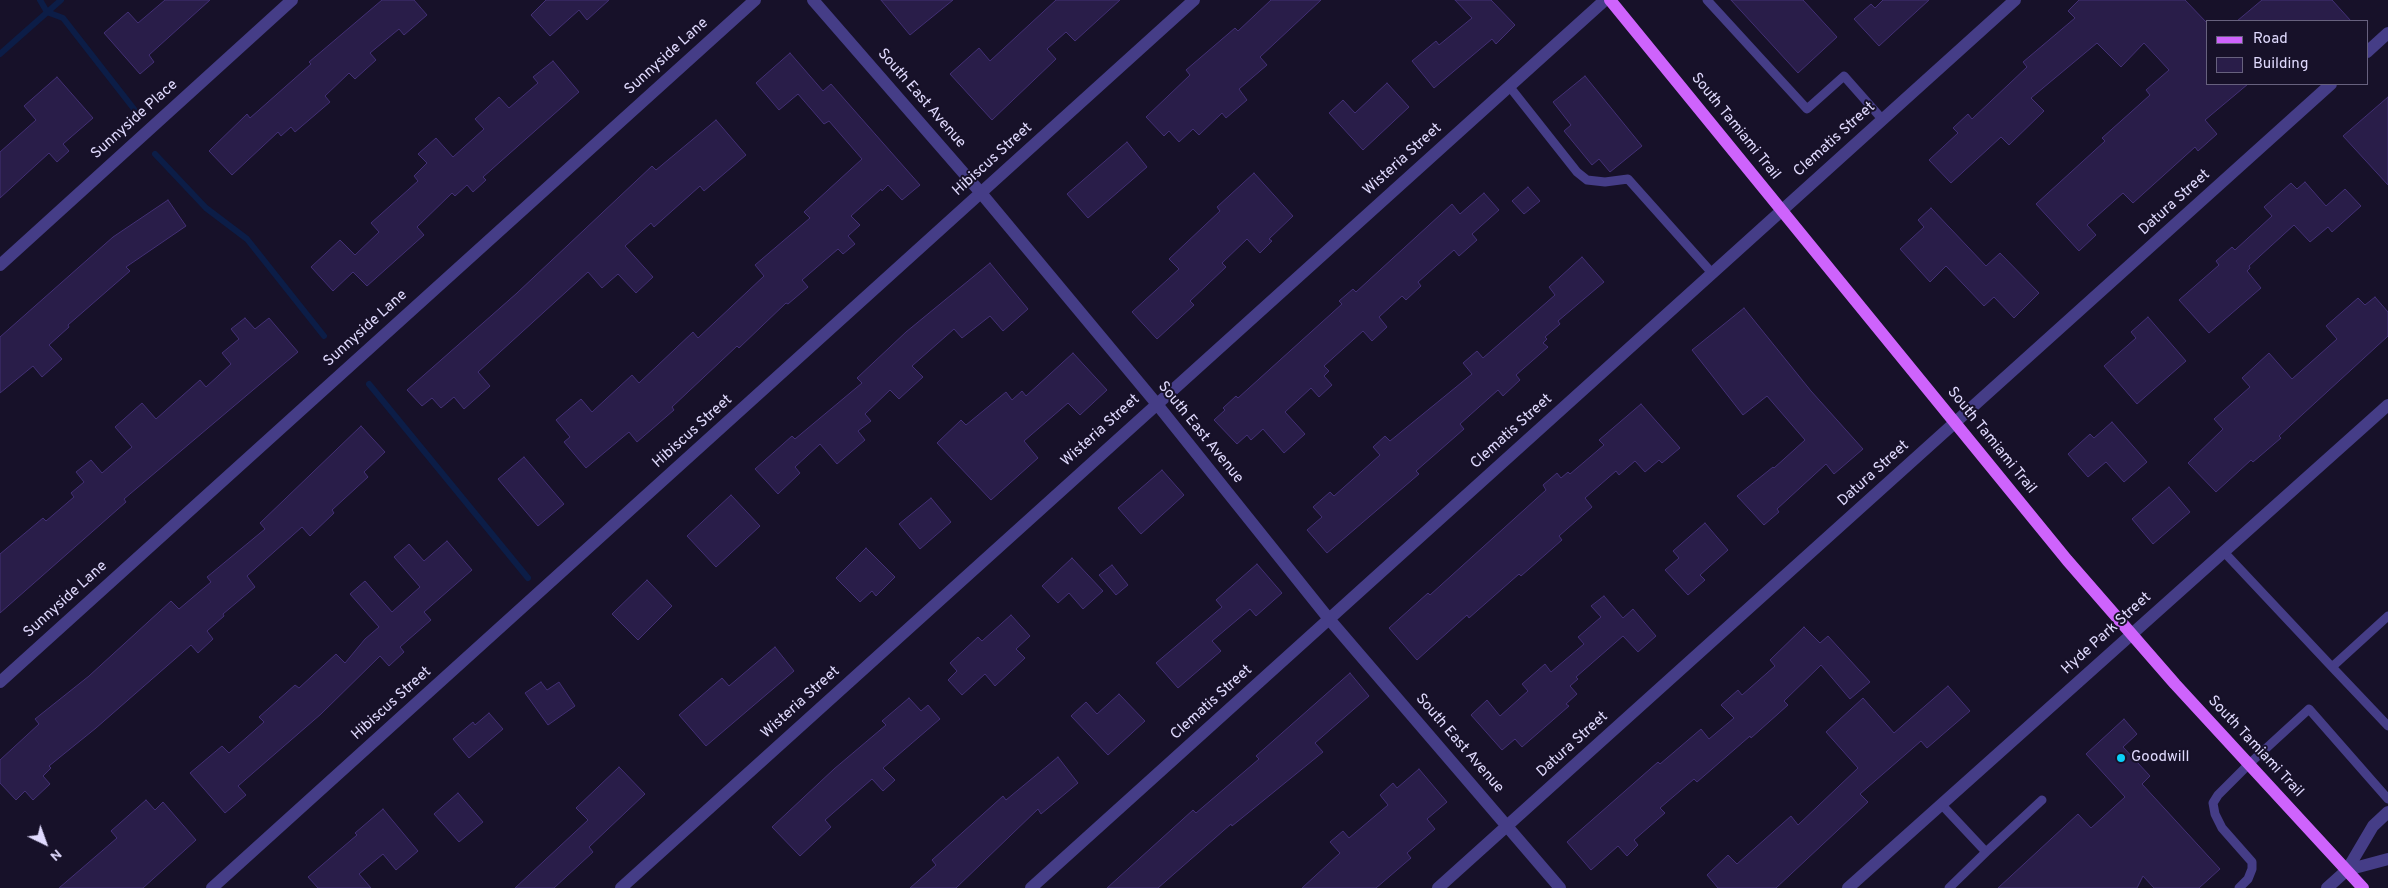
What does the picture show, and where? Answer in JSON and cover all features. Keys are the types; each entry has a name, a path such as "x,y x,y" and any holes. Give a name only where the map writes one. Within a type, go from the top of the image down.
{"main road":[{"name":"South Tamiami Trail","path":"1610,0 1955,423 2131,634 2364,888"}],"street":[{"name":"Sunnyside Place","path":"0,265 292,0"},
{"name":"Sunnyside Lane","path":"0,682 755,0"},
{"name":"South East Avenue","path":"813,0 981,193 1156,403 1329,619 1560,888"},
{"name":"Hibiscus Street","path":"212,888 1194,0"},
{"name":"Wisteria Street","path":"621,888 1156,403 1605,0"},
{"name":"Clematis Street","path":"1032,888 2015,0"},
{"path":"2368,51 2388,33"},
{"name":"Datura Street","path":"1438,888 2331,85"},
{"name":"Hyde Park Street","path":"1848,888 2388,404"},
{"path":"2327,888 2347,870 2373,826 2388,812"},
{"path":"2347,870 2388,859"}],"lane":[{"path":"1707,0 1807,109 1844,76 1882,119"},
{"path":"1509,86 1577,172 1587,180 1604,182 1628,179 1712,273"},
{"path":"2223,551 2388,726"},
{"path":"2332,667 2388,616"},
{"path":"2239,888 2248,879 2252,869 2252,862 2222,828 2215,814 2213,803 2218,795 2249,764 2308,709 2388,799"},
{"path":"1949,888 2042,800"},
{"path":"1942,804 1986,852"}],"building":[{"path":"165,0 210,0 149,55 154,62 140,74 104,33 128,12 138,23"},
{"path":"382,0 414,0 427,15 404,35 399,29 370,53 376,60 355,79 349,73 325,96 330,102 295,132 291,127 281,136 278,132 232,175 209,151 247,114 250,118 311,64 309,62"},
{"path":"546,0 609,0 587,20 579,10 550,36 531,15"},
{"path":"881,0 953,0 910,35"},
{"path":"1056,0 1120,0 1075,41 1066,32 1047,49 1056,59 992,120 950,74 979,48 990,61"},
{"path":"1271,0 1321,0 1260,57 1267,65 1239,89 1247,100 1226,118 1222,113 1199,135 1193,129 1179,142 1169,131 1164,136 1146,117 1190,75 1186,70 1235,28 1238,31"},
{"path":"1455,0 1491,0 1515,25 1496,44 1492,39 1434,88 1412,61 1436,41 1439,45 1472,18"},
{"path":"1731,0 1803,0 1837,37 1798,73"},
{"path":"1883,0 1929,0 1879,46 1854,19 1871,4 1875,8"},
{"path":"2079,0 2185,0 2206,22 2206,85 2247,85 2205,120 2217,134 2198,151 2195,147 2133,203 2123,193 2087,225 2096,235 2079,251 2036,204 2105,141 2102,138 2150,95 2146,90 2169,70 2144,43 2121,67 2097,43 2031,98 2044,111 2009,145 2001,137 1951,183 1929,160 1958,133 1953,128 1968,114 1972,119 2027,67 2023,62 2075,18 2068,11"},
{"path":"2262,0 2332,0 2350,20 2238,20"},
{"path":"790,53 823,91 831,84 920,185 902,200 888,185 882,191 881,189 851,216 860,225 848,236 855,244 843,254 838,249 802,280 808,287 788,304 786,303 739,348 737,346 672,407 674,410 637,442 629,432 586,468 564,442 570,437 556,420 581,399 592,412 632,375 639,383 693,332 698,338 764,276 755,265 810,218 804,212 862,159 829,121 824,124 798,94 779,110 756,83"},
{"path":"553,61 579,92 483,177 486,180 473,192 467,185 455,196 452,193 417,227 424,235 367,286 353,272 333,291 311,267 340,240 355,255 379,232 371,223 418,181 414,176 427,163 418,154 436,138 453,157 484,129 475,119 499,97 509,108 538,83 533,77"},
{"path":"1585,76 1642,146 1610,172 1599,159 1592,165 1564,131 1571,125 1553,102"},
{"path":"57,77 93,118 63,144 69,151 57,162 49,153 0,198 0,152 36,120 24,106"},
{"path":"1387,83 1409,107 1363,150 1329,113 1343,100 1355,113"},
{"path":"2388,97 2388,185 2343,136"},
{"path":"716,120 746,155 704,191 700,186 654,227 651,223 625,246 653,277 636,293 618,274 602,288 588,272 478,372 490,386 464,409 454,397 441,408 432,398 422,406 407,390 517,293 652,166 656,170"},
{"path":"1127,142 1147,167 1088,218 1067,194"},
{"path":"1254,173 1293,216 1269,239 1272,241 1260,253 1247,239 1222,263 1226,267 1190,301 1194,305 1157,339 1132,312 1179,269 1169,259 1220,211 1217,207"},
{"path":"2305,182 2326,206 2345,189 2361,206 2332,232 2328,227 2310,242 2294,225 2249,266 2250,268 2247,271 2261,288 2209,333 2179,300 2219,265 2216,261 2232,247 2235,250 2272,216 2264,207 2291,183 2297,189"},
{"path":"1528,187 1540,201 1524,214 1512,201"},
{"path":"1484,193 1499,210 1472,234 1477,240 1459,256 1454,250 1418,282 1421,286 1406,300 1402,296 1379,317 1387,327 1372,341 1363,331 1324,366 1329,371 1324,376 1332,385 1319,397 1311,388 1285,412 1305,434 1284,453 1263,429 1251,440 1247,435 1237,444 1214,420 1236,396 1238,398 1342,304 1339,301 1353,289 1356,292 1452,204 1460,214"},
{"path":"168,200 186,226 126,267 130,271 68,325 69,327 49,345 62,359 42,377 33,366 0,393 0,337 113,237"},
{"path":"1931,208 1986,266 2000,253 2039,293 2014,318 1994,297 1984,306 1946,266 1930,282 1900,249 1924,227 1918,220"},
{"path":"1582,257 1604,282 1558,321 1560,324 1545,337 1547,339 1543,343 1548,347 1516,375 1520,380 1503,396 1498,390 1460,424 1464,429 1416,471 1419,474 1327,553 1307,530 1322,517 1313,507 1330,492 1334,496 1380,455 1373,447 1385,436 1390,441 1472,374 1463,363 1477,351 1483,358 1555,295 1549,287"},
{"path":"990,263 1028,309 1003,331 990,316 962,338 954,329 912,366 923,377 899,399 890,390 865,414 871,421 858,431 865,440 837,464 820,444 795,467 800,473 778,494 755,469 792,436 795,439 862,383 857,378 906,332"},
{"path":"2375,297 2388,312 2388,336 2279,436 2281,438 2253,462 2251,460 2216,492 2188,463 2223,429 2214,419 2250,387 2242,378 2269,353 2292,379 2337,339 2326,326 2358,298 2365,305"},
{"path":"1744,308 1811,391 1863,449 1834,474 1826,464 1777,509 1779,512 1764,525 1737,496 1774,468 1805,440 1767,396 1743,415 1692,350"},
{"path":"2148,317 2186,361 2137,404 2104,366 2136,338 2131,332"},
{"path":"245,318 255,329 269,318 298,352 124,499 126,502 0,613 0,554 43,518 46,521 74,497 71,493 84,482 76,472 91,460 102,473 132,447 115,427 142,403 156,419 200,380 206,387 231,364 222,353 239,339 231,329"},
{"path":"1073,353 1107,390 1080,415 1068,403 1024,441 1038,458 991,500 937,443 961,420 966,425 1006,392 1012,400 1022,391 1026,396"},
{"path":"1641,404 1680,448 1662,463 1659,460 1645,472 1635,461 1619,475 1616,471 1585,498 1592,507 1559,536 1562,540 1521,576 1519,574 1469,618 1467,615 1417,660 1389,628 1428,593 1430,595 1546,490 1543,485 1557,473 1561,478 1568,472 1570,474 1604,445 1599,440"},
{"path":"2112,422 2147,462 2124,482 2106,462 2088,477 2068,454 2090,434 2094,438"},
{"path":"361,426 385,452 364,472 368,477 332,510 334,513 310,536 302,527 247,576 255,587 223,614 224,616 207,631 213,639 198,653 191,645 96,728 49,766 51,768 43,776 50,784 33,800 25,791 16,800 0,783 0,760 39,724 35,719 89,676 171,601 179,609 211,582 207,577 265,529 260,523"},
{"path":"524,457 564,504 538,526 498,479"},
{"path":"1162,470 1184,495 1141,534 1118,508"},
{"path":"2169,487 2190,512 2153,544 2132,519"},
{"path":"731,495 760,526 716,567 687,536"},
{"path":"931,498 951,522 920,549 899,524"},
{"path":"1705,523 1728,550 1700,575 1705,580 1688,595 1665,570 1679,558 1673,551"},
{"path":"447,541 472,570 424,612 431,620 400,647 404,652 389,666 380,656 321,714 238,786 246,795 225,813 190,773 222,746 229,753 264,722 259,717 295,685 299,688 336,654 345,663 365,639 379,627 350,594 365,581 392,612 420,587 394,557 409,544 424,561"},
{"path":"866,548 895,577 876,596 872,591 860,602 836,578"},
{"path":"1072,558 1103,591 1083,609 1069,593 1058,603 1042,586"},
{"path":"1257,564 1282,593 1256,616 1250,609 1212,641 1221,651 1178,688 1156,663 1222,607 1216,600"},
{"path":"1112,565 1128,585 1116,595 1099,575"},
{"path":"647,580 672,606 638,640 612,614"},
{"path":"1604,596 1623,618 1633,609 1656,636 1638,652 1623,636 1576,677 1578,679 1570,686 1577,694 1566,704 1569,706 1522,747 1515,739 1502,750 1471,715 1487,700 1500,716 1528,691 1522,684 1545,664 1551,672 1584,644 1578,637 1601,617 1591,606"},
{"path":"1011,615 1030,636 1016,649 1025,658 995,686 985,674 962,695 948,680 957,671 950,663 978,637 982,641"},
{"path":"1804,627 1820,643 1828,636 1870,682 1850,699 1821,665 1784,701 1788,705 1751,738 1750,736 1697,782 1694,779 1660,808 1665,813 1634,840 1638,845 1627,856 1618,846 1591,870 1567,842 1658,762 1660,764 1701,729 1709,739 1734,718 1721,705 1738,690 1742,695 1775,666 1770,660"},
{"path":"775,647 794,671 706,746 679,715 722,678 729,686"},
{"path":"1350,673 1369,696 1315,743 1323,752 1232,826 1231,824 1158,888 1107,888 1193,810 1196,813 1259,759 1256,756"},
{"path":"541,682 547,690 559,682 575,706 548,725 525,693"},
{"path":"1948,686 1970,711 1927,748 1921,741 1860,794 1868,802 1776,888 1718,888 1707,875 1728,855 1737,864 1791,816 1798,825 1858,768 1826,732 1863,698 1894,733"},
{"path":"1119,694 1145,721 1108,755 1071,716 1086,702 1097,714"},
{"path":"909,698 921,711 928,705 940,719 883,768 895,780 883,791 872,779 825,820 831,827 800,856 772,827 834,769 886,725 882,721"},
{"path":"489,713 503,729 469,758 453,739 473,722 475,725"},
{"path":"2124,719 2137,734 2123,747 2150,776 2142,784 2220,869 2199,888 2154,888 2143,876 2137,888 1998,888 2078,814 2091,828 2125,797 2086,754"},
{"path":"1058,757 1078,783 1041,814 1038,809 956,888 910,888 936,865 932,860 1003,796 1006,800"},
{"path":"619,767 645,794 589,847 593,852 554,888 515,888 588,820 576,808"},
{"path":"1419,769 1447,802 1427,819 1435,829 1407,853 1411,858 1376,888 1302,888 1340,853 1330,842 1343,831 1349,838 1388,805 1380,795 1393,783 1397,788"},
{"path":"458,793 483,822 459,842 434,814"},
{"path":"146,800 155,810 163,802 196,840 143,888 59,888 117,838 111,831"},
{"path":"383,809 418,851 396,870 383,854 359,874 371,888 318,888 308,877 357,835 355,833"}],"waterway":[{"path":"40,0 47,12 63,18 134,109"},
{"path":"0,54 61,0"},
{"path":"155,154 206,208 247,239 324,336"},
{"path":"369,384 528,578"}],"place":[{"name":"Goodwill","path":"2121,758"}]}
